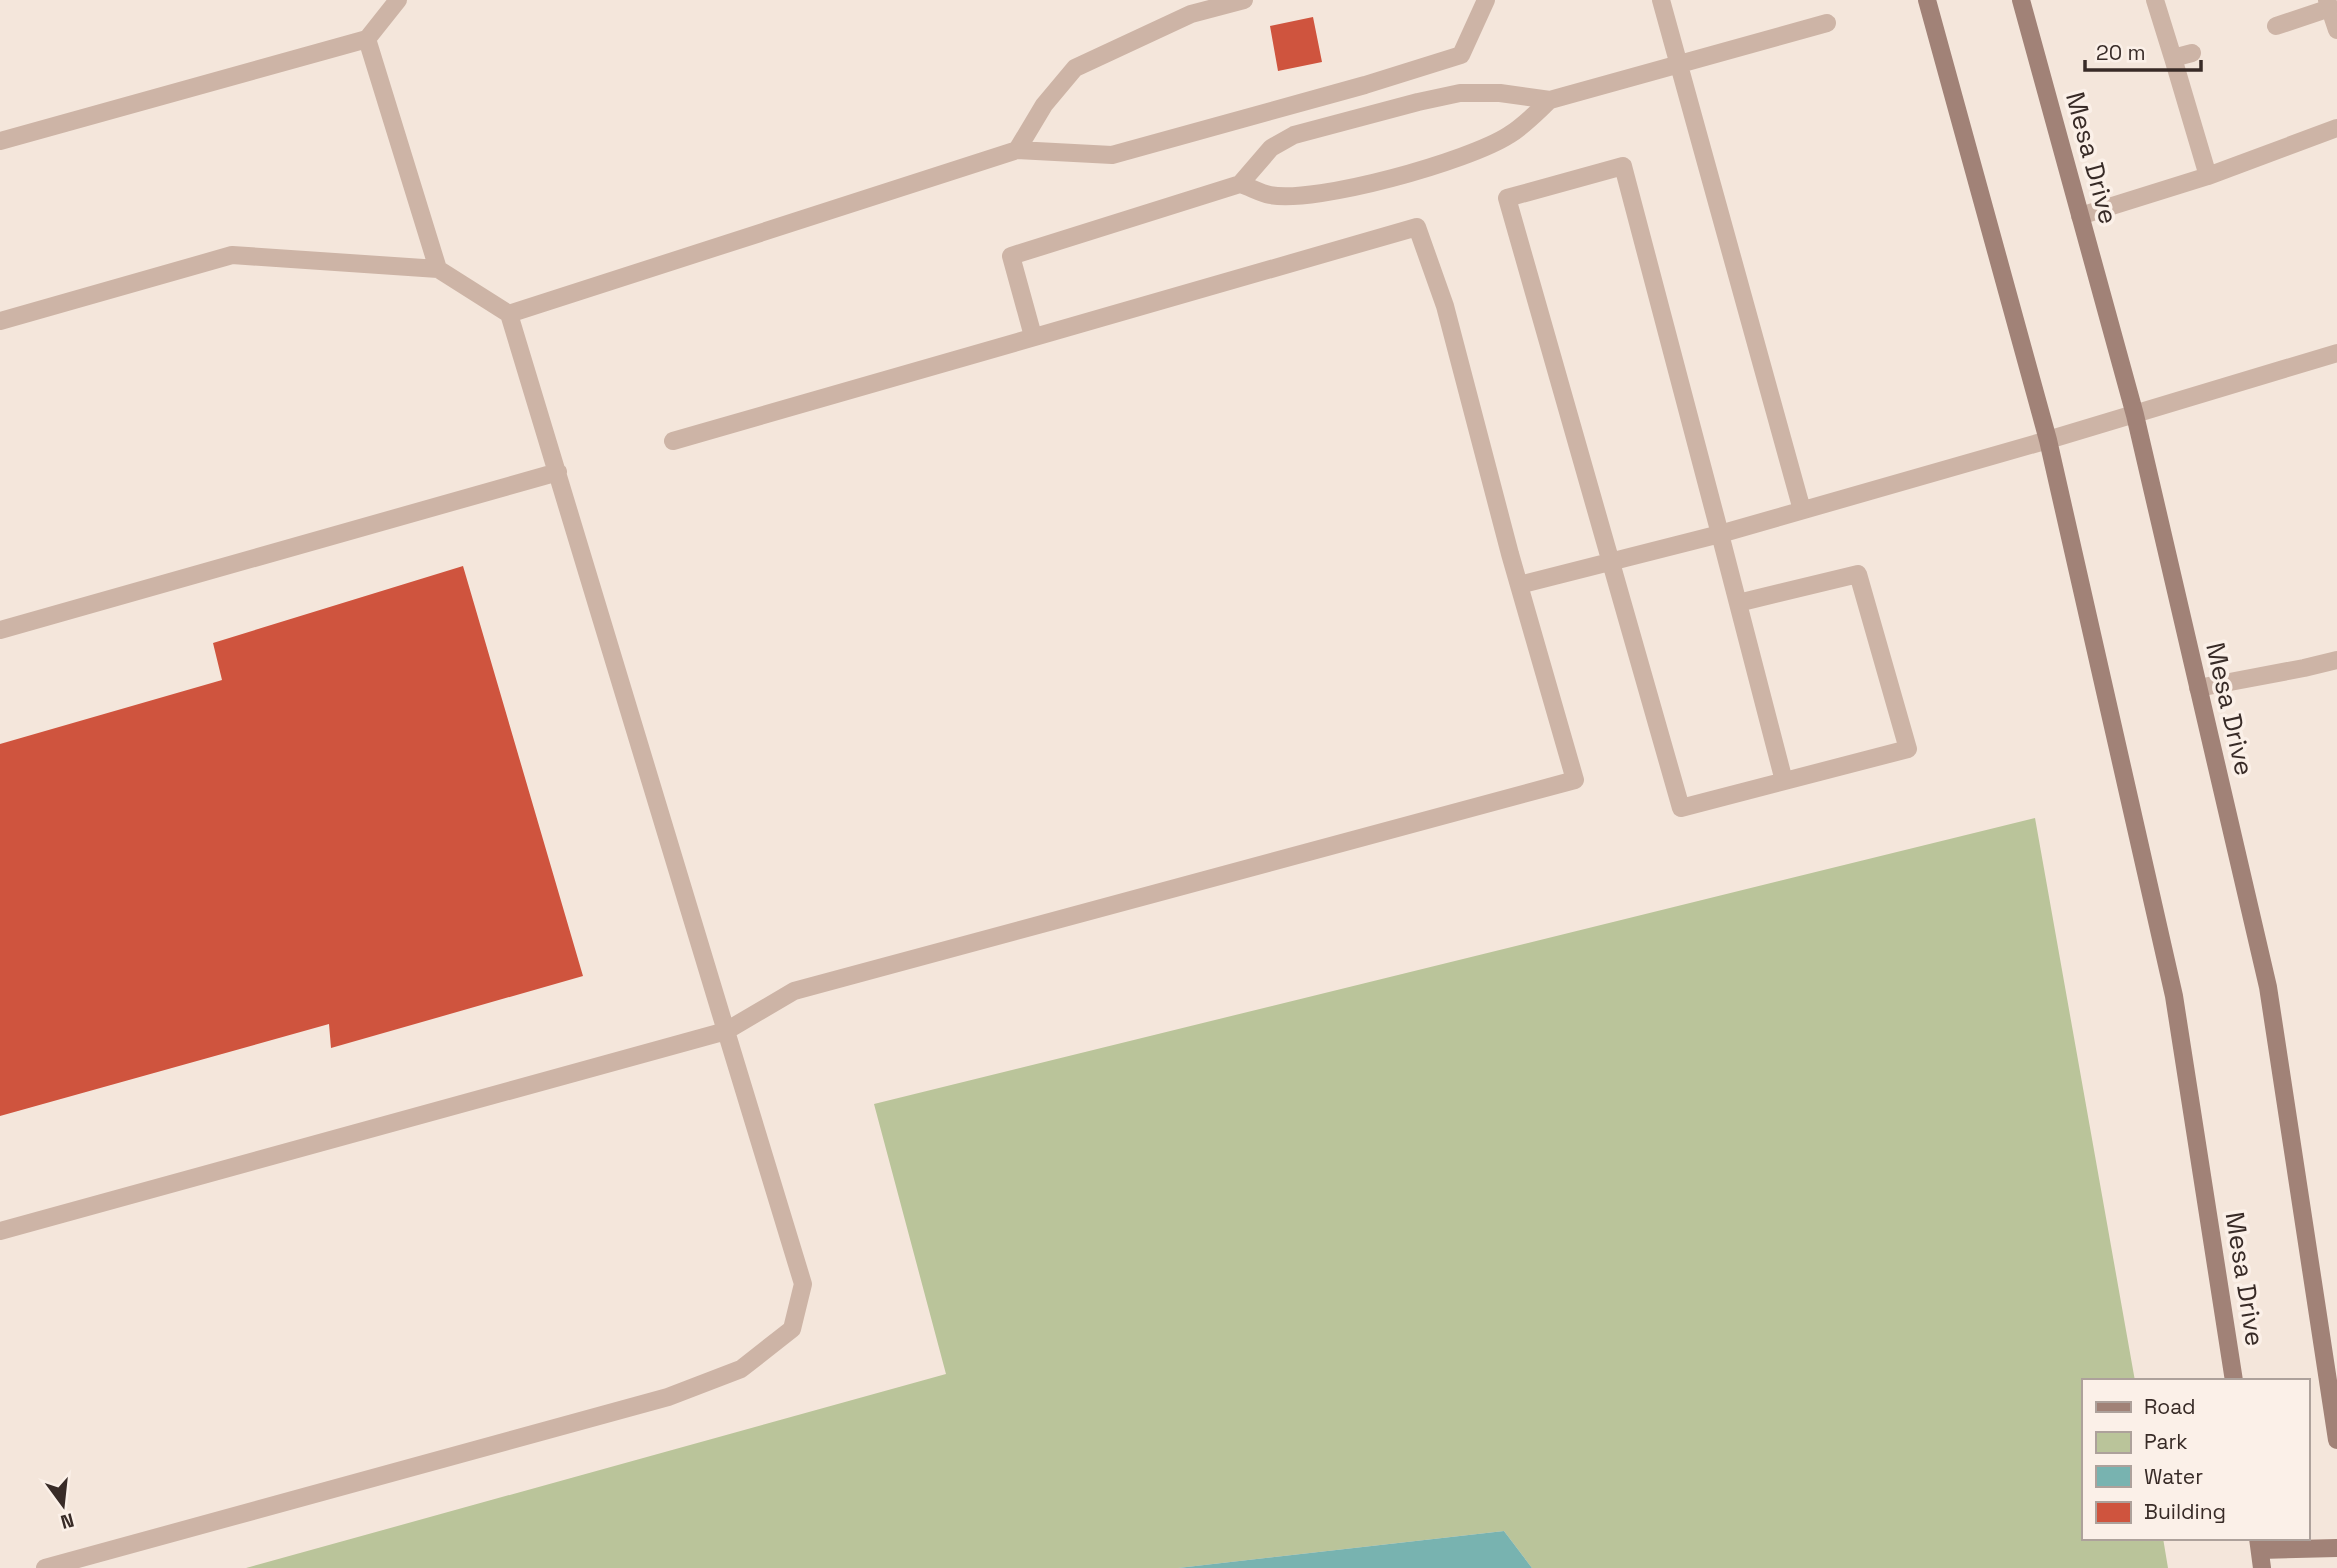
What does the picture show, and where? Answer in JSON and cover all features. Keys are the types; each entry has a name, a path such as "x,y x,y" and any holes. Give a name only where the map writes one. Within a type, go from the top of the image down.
{"main road":[{"name":"Mesa Drive","path":"1927,0 2048,440 2174,996 2234,1379"},
{"name":"Mesa Drive","path":"2021,0 2135,415 2268,987 2337,1440"},
{"path":"2260,1552 2337,1548"}],"lane":[{"path":"0,141 367,39 398,0"},
{"path":"1017,150 1044,104 1075,68 1191,14 1244,0"},
{"path":"509,314 1017,150 1112,155 1365,85 1461,55 1486,0"},
{"path":"1661,0 1802,510"},
{"path":"2155,0 2208,176"},
{"path":"2276,26 2329,4 2337,30"},
{"path":"1033,336 1011,256 1240,184 1271,148 1294,135 1460,93 1500,93 1550,100 1827,23"},
{"path":"367,39 438,269"},
{"path":"2173,58 2192,52"},
{"path":"1240,184 1270,195 1304,196 1430,167 1473,154 1510,135 1550,100"},
{"path":"2080,216 2208,176 2337,128"},
{"path":"1738,603 1858,574 1908,749 1681,808 1507,198 1623,166 1784,781"},
{"path":"0,1231 726,1031 794,991 1575,780 1519,586 1445,306 1417,227 673,440"},
{"path":"0,321 232,255 438,269 509,314 803,1284 792,1329 741,1369 668,1397 45,1568"},
{"path":"1519,586 1720,534 2135,415 2337,353"},
{"path":"0,630 558,472"},
{"path":"2198,688 2337,660"}],"green space":[{"path":"2035,818 2135,1379 2082,1379 2082,1540 2163,1540 2168,1568 1532,1568 1504,1531 1178,1568 246,1568 946,1374 874,1104"}],"water":[{"path":"1504,1531 1532,1568 1178,1568"}],"building":[{"path":"1313,17 1322,62 1278,71 1270,26"},
{"path":"463,566 583,976 331,1048 329,1024 0,1116 0,744 222,680 213,643"}]}
